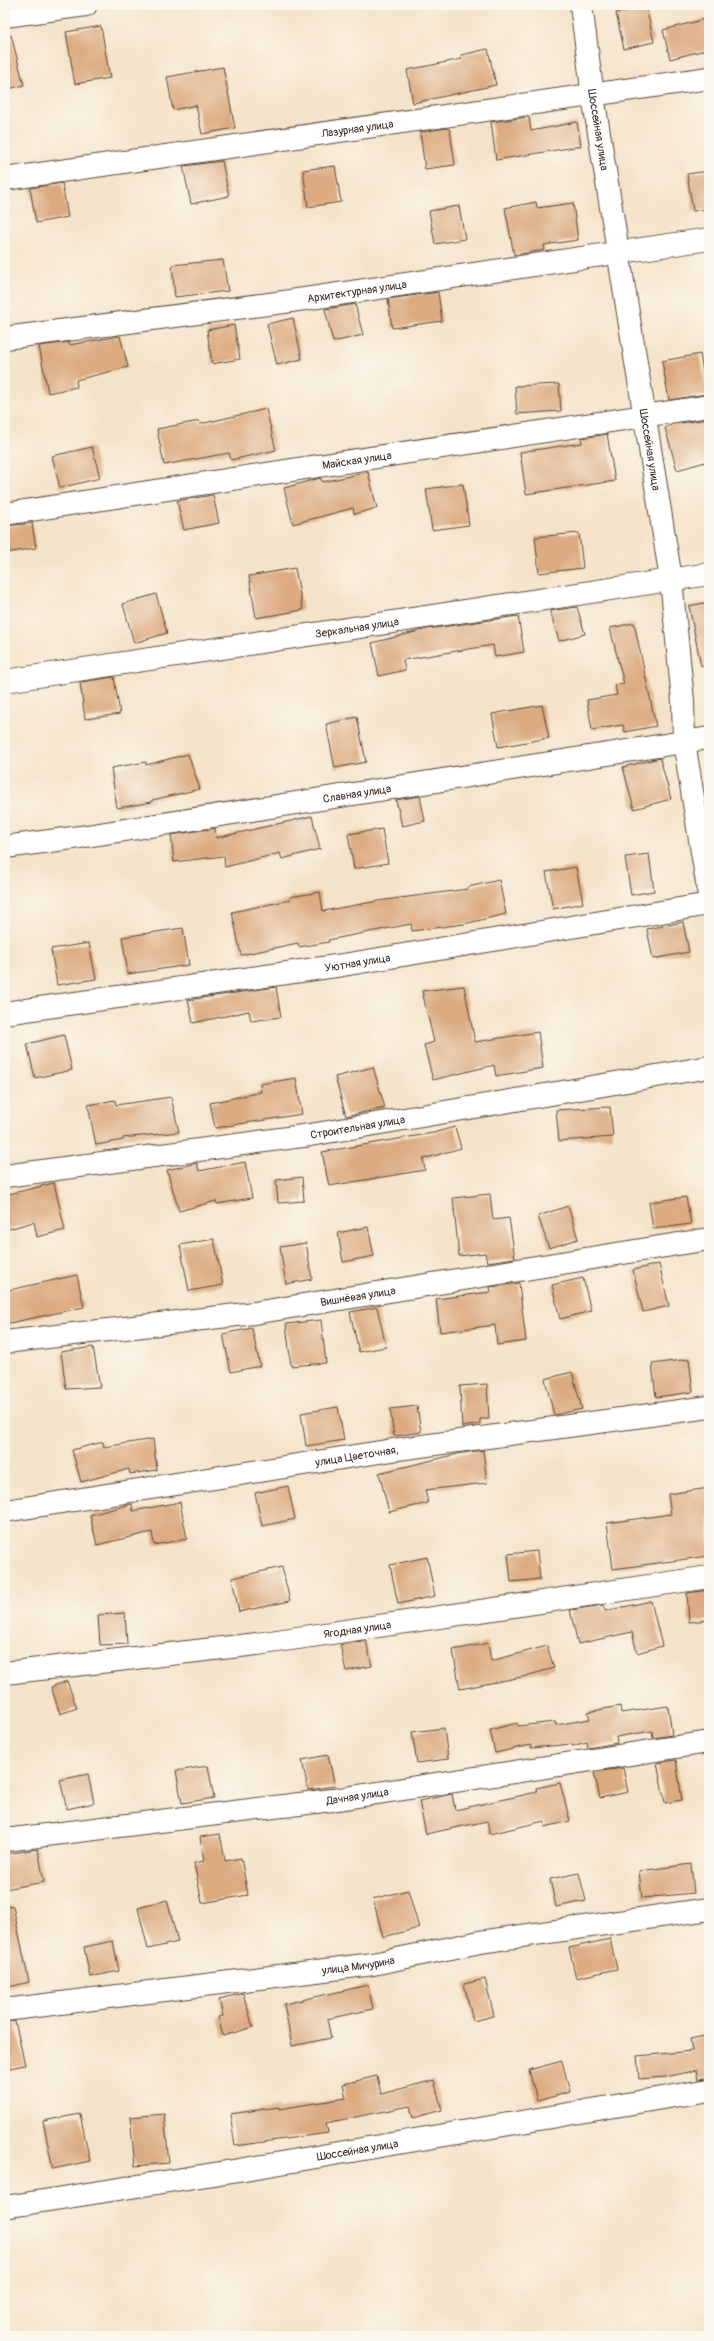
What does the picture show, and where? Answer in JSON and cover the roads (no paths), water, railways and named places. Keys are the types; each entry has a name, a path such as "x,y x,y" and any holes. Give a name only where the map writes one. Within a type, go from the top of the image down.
{"street":[{"path":"5,16 86,5"},
{"name":"Шоссейная улица","path":"581,5 593,96 671,579 683,702 684,742 709,895"},
{"name":"Лазурная улица","path":"5,179 593,96 709,78"},
{"name":"Архитектурная улица","path":"5,338 284,302 709,239"},
{"name":"Майская улица","path":"5,514 709,406"},
{"name":"Зеркальная улица","path":"5,681 709,574"},
{"name":"Славная улица","path":"5,847 80,837 709,738"},
{"name":"Уютная улица","path":"5,1013 343,964 709,904"},
{"name":"Строительная улица","path":"5,1176 310,1135 709,1067"},
{"name":"Вишнёвая улица","path":"5,1342 254,1312 709,1239"},
{"name":"улица Цветочная,","path":"5,1511 399,1449 709,1407"},
{"name":"Ягодная улица","path":"5,1673 258,1644 709,1578"},
{"name":"Дачная улица","path":"5,1840 332,1800 709,1742"},
{"name":"улица Мичурина","path":"5,2010 373,1964 480,1942 709,1909"},
{"name":"Шоссейная улица","path":"5,2207 245,2169 709,2090"}]}
